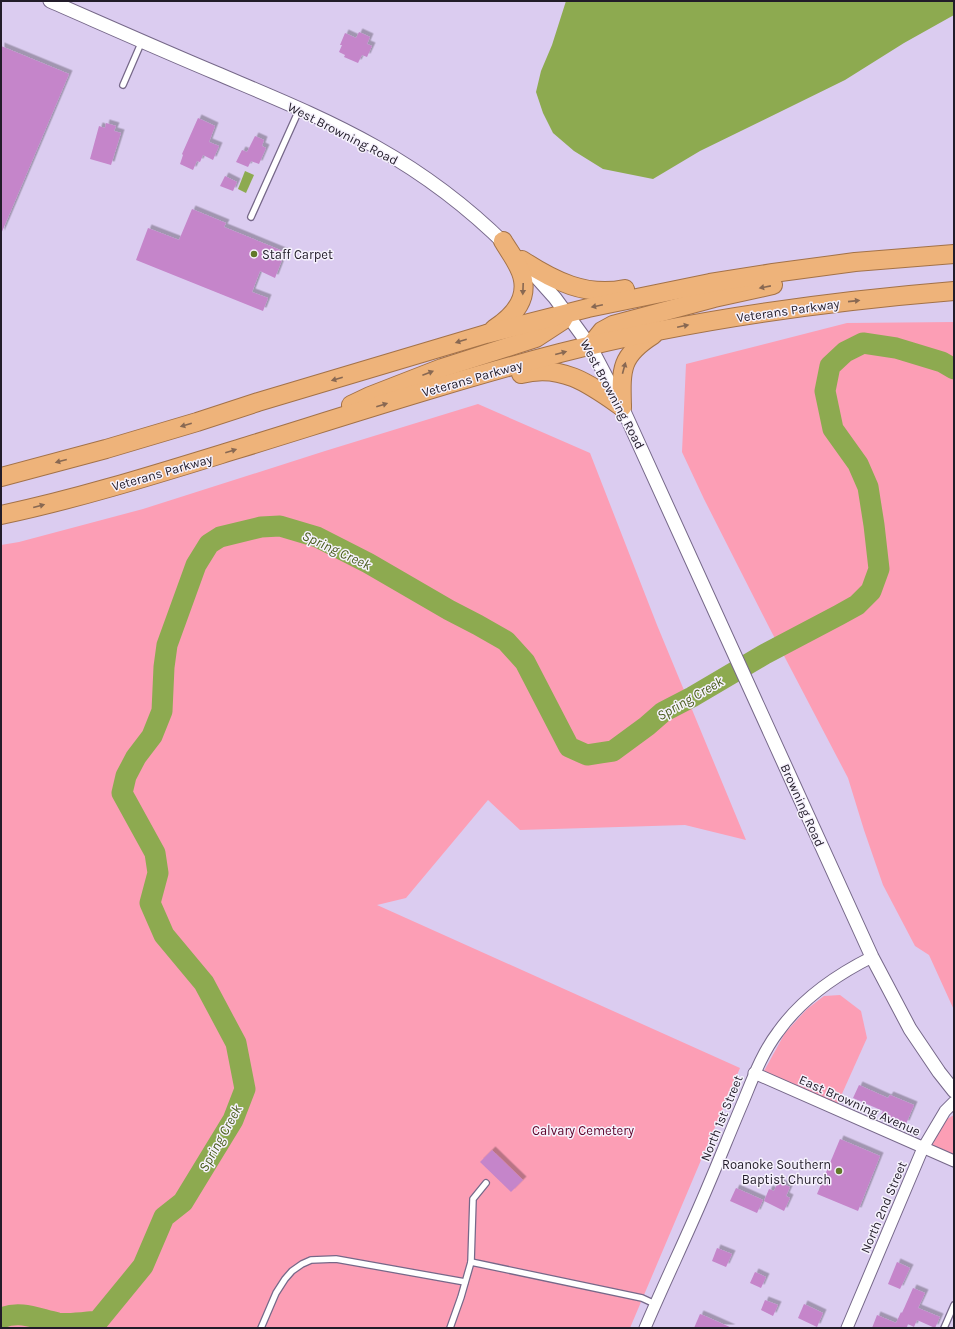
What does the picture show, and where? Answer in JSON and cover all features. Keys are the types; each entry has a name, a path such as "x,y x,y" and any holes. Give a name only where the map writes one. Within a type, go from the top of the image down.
{"highway":[{"path":"486,334 502,324 511,316 520,304 523,296 523,279 518,265 503,241"},
{"path":"1,477 106,449 486,334 566,313 710,283 810,268 954,254"},
{"path":"590,346 602,331 613,325 644,316 729,295 833,275 913,257"},
{"path":"522,260 545,275 569,285 584,290 601,292 613,292 722,271 747,278"},
{"name":"Veterans Parkway","path":"1,515 146,477 492,372 590,346 709,321 800,307 954,292"},
{"path":"304,429 370,396 442,368 536,338 562,321 566,313"},
{"path":"622,407 622,374 627,358 641,343 658,332"},
{"path":"415,395 438,397 524,373 543,370 558,372 582,380 622,407"}],"street":[{"name":"West Browning Road","path":"50,1 358,137 401,162 468,210 522,260 555,298 590,346 622,407 669,510"},
{"name":"Browning Road","path":"669,510 872,958 910,1029 954,1091"},
{"name":"North 1st Street","path":"645,1328 707,1188 764,1052 792,1014 829,981 853,966 872,958"},
{"name":"East Browning Avenue","path":"754,1073 954,1161"},
{"name":"North 2nd Street","path":"847,1328 923,1148 945,1111 954,1102"}],"lane":[{"path":"123,85 142,41"},
{"path":"251,217 299,110"},
{"path":"450,1328 471,1262 473,1199 486,1183"},
{"path":"261,1328 276,1294 285,1279 292,1271 302,1264 312,1260 336,1259 465,1282"},
{"path":"471,1262 642,1298 655,1304"},
{"path":"944,1328 954,1305"}],"green space":[{"path":"954,322 954,1010 929,955 915,946 883,885 848,778 770,629 704,499 682,452 686,364 847,323"},
{"name":"Calvary Cemetery","path":"478,404 590,453 657,625 746,840 685,825 520,830 488,800 406,898 377,905 740,1068 630,1328 1,1328 1,545 19,542 143,509"},
{"path":"840,995 861,1011 867,1038 837,1105 764,1071 785,1033 807,1009 824,996"},
{"path":"954,1115 954,1156 935,1148 932,1143 947,1119"}],"shaded area":[{"path":"566,1 954,1 954,15 904,43 845,80 700,151 653,179 603,169 574,151 553,133 543,113 536,92 541,71 552,45"},
{"path":"245,171 254,175 246,193 238,189"}],"building":[{"path":"359,32 370,37 367,44 372,46 367,57 362,55 358,63 344,57 345,55 339,52 345,33 356,38"},
{"path":"1,46 69,74 1,234"},
{"path":"198,118 215,126 209,142 219,146 213,160 203,155 200,162 197,161 193,170 180,164 182,154"},
{"path":"106,123 116,126 114,131 121,133 111,165 90,159 99,126 105,128"},
{"path":"255,136 264,140 262,146 266,148 259,164 251,161 248,167 236,162 242,150 247,152"},
{"path":"225,176 237,182 233,191 220,186"},
{"path":"192,209 226,223 224,227 285,252 275,278 260,271 252,292 268,298 263,311 136,260 148,228 179,240"},
{"path":"859,1085 888,1098 890,1095 914,1105 906,1124 881,1114 883,1111 853,1098"},
{"path":"840,1139 880,1156 858,1211 817,1194"},
{"path":"492,1150 523,1180 511,1192 480,1162"},
{"path":"778,1182 790,1187 786,1196 790,1198 784,1211 764,1201 769,1189 774,1191"},
{"path":"736,1188 763,1200 757,1213 730,1201"},
{"path":"717,1248 732,1254 726,1267 712,1261"},
{"path":"897,1262 910,1268 900,1289 888,1284"},
{"path":"755,1272 766,1277 761,1288 750,1283"},
{"path":"913,1288 925,1293 918,1308 940,1317 935,1328 917,1320 914,1327 908,1324 908,1328 872,1328 877,1315 896,1323"},
{"path":"765,1300 778,1305 773,1316 761,1310"},
{"path":"804,1304 823,1313 817,1327 798,1318"},
{"path":"700,1314 705,1316 732,1328 694,1328"}],"waterway":[{"name":"Spring Creek","path":"1,1318 23,1315 63,1324 98,1321 143,1266 164,1217 183,1202 233,1120 245,1089 236,1043 204,983 164,935 150,903 158,873 155,853 122,793 126,776 136,757 152,736 162,711 164,667 167,645 196,565 209,544 220,537 261,527 280,526 317,537 368,563 506,641 525,662 569,747 587,755 613,751 663,712 692,697 765,654 857,605 871,591 879,569 868,487 858,464 833,429 825,391 830,366 845,352 863,343 896,348 942,362 954,369"}],"place":[{"name":"Staff Carpet","path":"254,254"},
{"name":"Roanoke Southern Baptist Church","path":"839,1171"}]}
